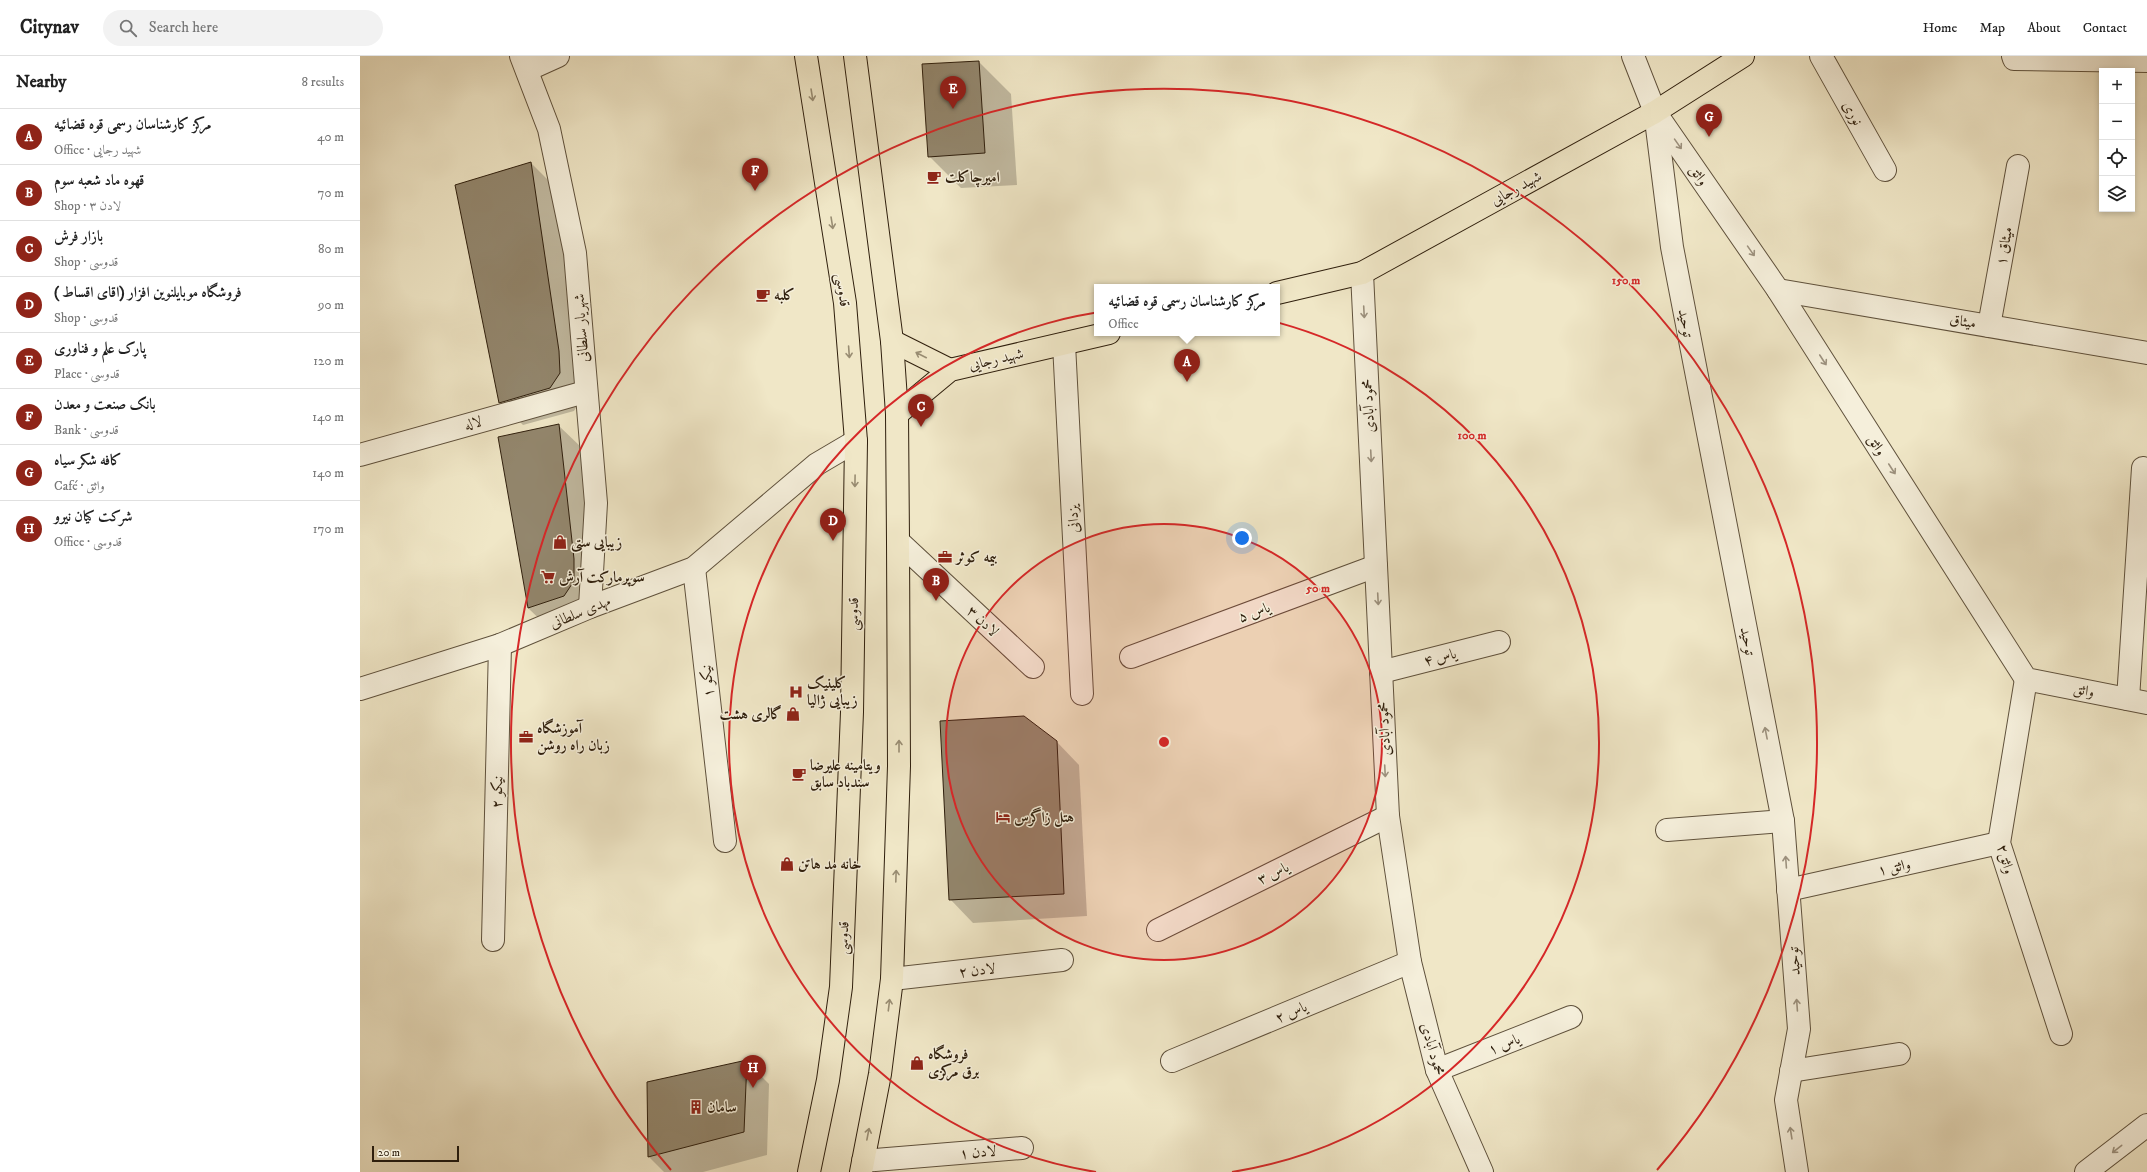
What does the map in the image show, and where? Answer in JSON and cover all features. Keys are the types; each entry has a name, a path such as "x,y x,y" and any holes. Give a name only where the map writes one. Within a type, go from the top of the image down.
{"main road":[{"name":"قدوسی","path":"806,56 845,304 856,441 852,712 841,987 828,1080 809,1172"},
{"name":"شهید رجایی","path":"1280,292 1362,273 1655,112 1743,56"},
{"path":"860,60 892,341 897,414 899,766 892,979 880,1074 862,1167"},
{"name":"شهید رجایی","path":"897,414 950,370 1097,336"},
{"path":"892,341 950,370"}],"street":[{"path":"524,63 558,56"},
{"path":"1634,56 1655,112"},
{"name":"نوری","path":"1821,56 1885,170"},
{"path":"2013,56 2014,58 2147,61"},
{"name":"شهریار سلطانی","path":"524,63 550,129 575,254 596,503 590,607"},
{"name":"واثق","path":"1655,112 1778,290 2026,679 2138,701"},
{"name":"توحید","path":"1655,112 1672,247 1783,821 1799,1029 1786,1100 1797,1172"},
{"name":"میثاق ۱","path":"1990,326 2018,166"},
{"name":"محمود آبادی","path":"1362,273 1388,816 1410,962 1437,1070 1482,1172"},
{"name":"میثاق","path":"1778,290 2147,353"},
{"name":"یزدانی","path":"1064,344 1082,694"},
{"name":"لاله","path":"360,455 586,392"},
{"name":"مهدی سلطانی","path":"360,689 500,645 590,607 694,568 818,464 856,441"},
{"path":"2138,701 2143,468"},
{"name":"لادن ۳","path":"898,541 1033,667"},
{"name":"یاس ۵","path":"1131,657 1376,566"},
{"name":"نیکو ۱","path":"694,568 725,841"},
{"name":"یاس ۴","path":"1381,672 1499,642"},
{"name":"نیکو ۲","path":"493,940 500,645"},
{"name":"واثق۲","path":"2026,679 1999,843 2061,1034"},
{"name":"یاس ۳","path":"1158,930 1388,816"},
{"path":"1667,830 1783,821"},
{"name":"واثق ۱","path":"1788,890 1999,843"},
{"name":"لادن ۲","path":"892,979 1062,960"},
{"name":"یاس ۲","path":"1172,1061 1410,962"},
{"name":"یاس ۱","path":"1437,1070 1571,1017"},
{"path":"1791,1071 1899,1054"},
{"path":"2086,1172 2147,1125"},
{"name":"لادن ۱","path":"862,1167 1022,1148"}],"building":[{"path":"979,61 985,153 928,157 922,64"},
{"path":"952,84 955,94 946,96 944,87"},
{"path":"531,162 559,351 560,373 550,388 499,403 455,185"},
{"path":"559,424 574,559 574,581 564,596 528,608 498,437"},
{"name":"هتل زاگرس","path":"1024,716 1057,741 1064,894 949,900 940,721"},
{"name":"سامان","path":"747,1060 744,1132 648,1157 647,1082"}],"place":[{"name":"پارک علم و فناوری","path":"953,109"},
{"name":"کافه شکر سیاه","path":"1709,137"},
{"name":"امیرچاکلت","path":"934,177"},
{"name":"بانک صنعت و معدن","path":"755,191"},
{"name":"کلبه","path":"763,295"},
{"name":"مرکز کارشناسان رسمی قوه قضائیه","path":"1187,382"},
{"name":"بازار فرش","path":"921,427"},
{"name":"فروشگاه موبایلنوین افزار (اقای اقساط )","path":"833,541"},
{"name":"زیبایی ستی","path":"560,542"},
{"name":"بیمه کوثر","path":"945,557"},
{"name":"سوپرمارکت آرش","path":"548,577"},
{"name":"قهوه ماد شعبه سوم","path":"936,601"},
{"name":"کلینیک زیبایی ژالیا","path":"796,692"},
{"name":"گالری هشت","path":"793,714"},
{"name":"آموزشگاه زبان راه روشن","path":"526,737"},
{"name":"ویتامینه علیرضا سندباد سابق","path":"799,774"},
{"name":"هتل زاگرس","path":"1003,817"},
{"name":"خانه مد هاتن","path":"787,864"},
{"name":"فروشگاه برق مرکزی","path":"917,1063"},
{"name":"شرکت کیان نیرو","path":"753,1088"},
{"name":"سامان","path":"696,1107"}]}
